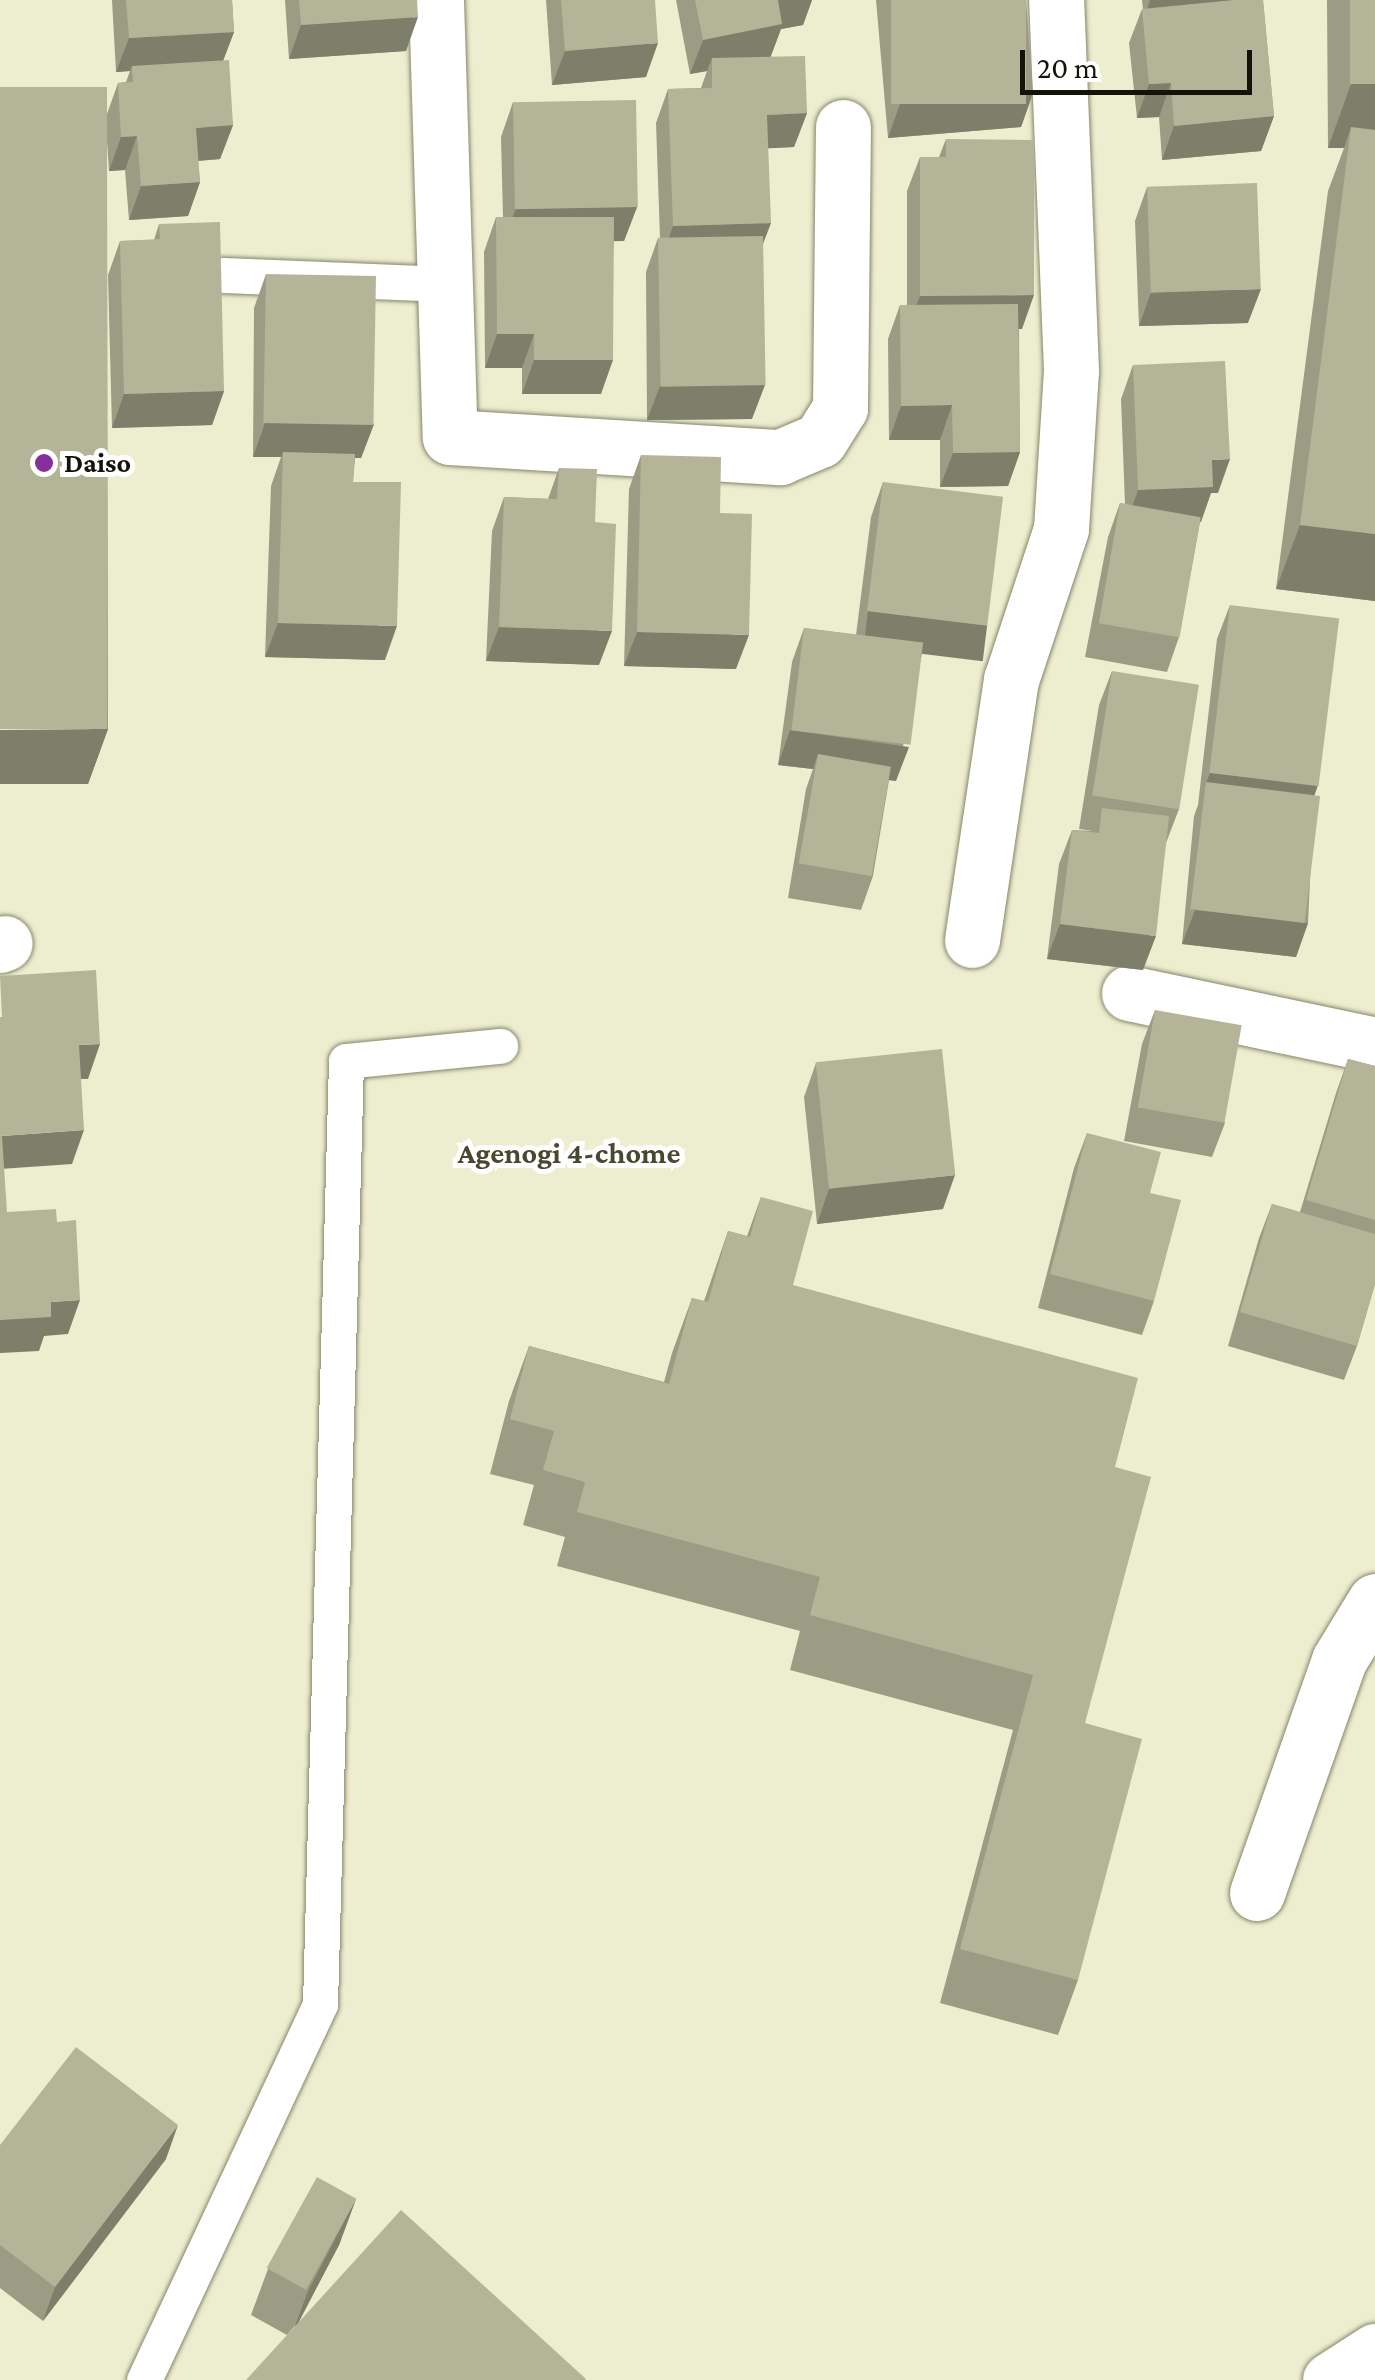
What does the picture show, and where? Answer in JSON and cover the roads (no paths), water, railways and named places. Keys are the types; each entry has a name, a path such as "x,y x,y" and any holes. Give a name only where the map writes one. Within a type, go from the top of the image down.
{"street":[{"path":"436,0 450,437 780,457 800,452 820,440 840,408 842,127"},
{"path":"972,940 1011,680 1060,529 1071,370 1056,0"},
{"path":"1129,992 1375,1045"},
{"path":"1256,1893 1339,1660 1375,1601"},
{"path":"1330,2380 1375,2351"}],"lane":[{"path":"223,275 447,284"},
{"path":"144,2380 320,2004 346,1061 500,1046"}],"place":[{"name":"Daiso","path":"44,463"}],"district":[{"name":"Agenogi 4-chome","path":"569,1153"}]}
